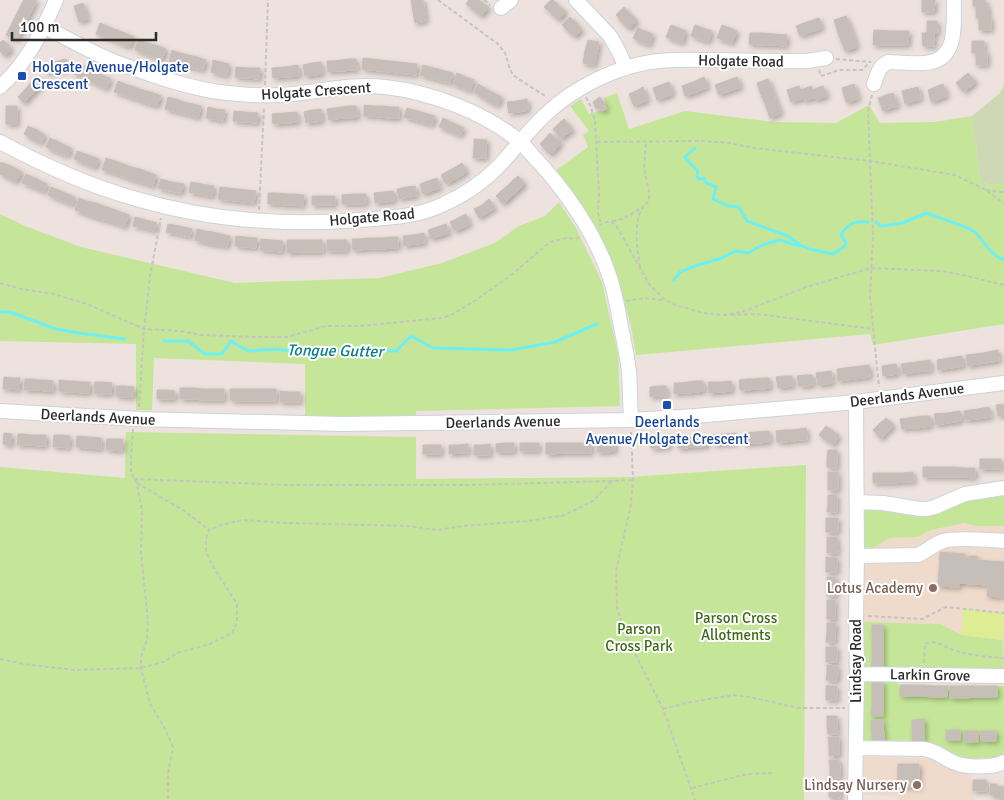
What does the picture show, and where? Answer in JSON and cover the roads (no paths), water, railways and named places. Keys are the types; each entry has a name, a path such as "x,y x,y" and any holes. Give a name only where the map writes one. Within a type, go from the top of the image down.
{"street":[{"path":"0,87 17,70 32,50 45,27 56,0"},
{"path":"576,0 610,36 620,52 626,68"},
{"path":"874,84 878,71 876,63 933,62 946,54 951,46 953,35 954,0"},
{"name":"Holgate Crescent","path":"45,27 118,63 173,82 217,92 265,96 359,86 383,86 408,90 452,103 474,113 520,141 595,228 599,251 610,276 617,302 629,370 631,420"},
{"name":"Holgate Road","path":"0,142 64,174 124,196 218,216 259,221 312,222 409,216 443,205 473,188 498,167 520,141 558,104 599,79 626,68 656,61 672,60 807,62 826,59"},
{"name":"Deerlands Avenue","path":"0,411 136,419 342,424 631,420 856,402 1004,383"},
{"name":"Lindsay Road","path":"856,402 856,800"},
{"path":"857,502 927,509 935,508 965,494 1004,488"},
{"path":"857,556 918,555 937,543 946,540 1004,540"},
{"name":"Larkin Grove","path":"857,674 1004,676"},
{"path":"856,748 932,750 964,766 996,765 1004,762"}],"waterway":[{"path":"695,148 685,157 698,171 698,179 704,178 706,183 716,187 713,199 728,206 739,207 747,221 788,236 809,249 833,254 844,247 846,243 841,234 847,227 855,222 868,222"},
{"path":"876,222 881,226 903,223 926,213 972,230 991,252 1004,260"},
{"name":"Tongue Gutter","path":"674,280 680,272 722,258 735,251 748,253 762,245 780,240 799,246"},
{"name":"Tongue Gutter","path":"0,312 10,312 56,329 125,339"},
{"name":"Tongue Gutter","path":"164,341 188,341 205,354 222,354 231,341 248,351 274,349 312,353 347,350 396,351 411,336 433,348 511,350 555,342 597,324"}],"place":[{"name":"Holgate Avenue/Holgate Crescent","path":"22,76"},
{"name":"Deerlands Avenue/Holgate Crescent","path":"667,405"},
{"name":"Lotus Academy","path":"933,588"},
{"name":"Lindsay Nursery","path":"917,785"}],"park label":[{"name":"Parson Cross Allotments","path":"736,626"},
{"name":"Parson Cross Park","path":"639,638"}]}
